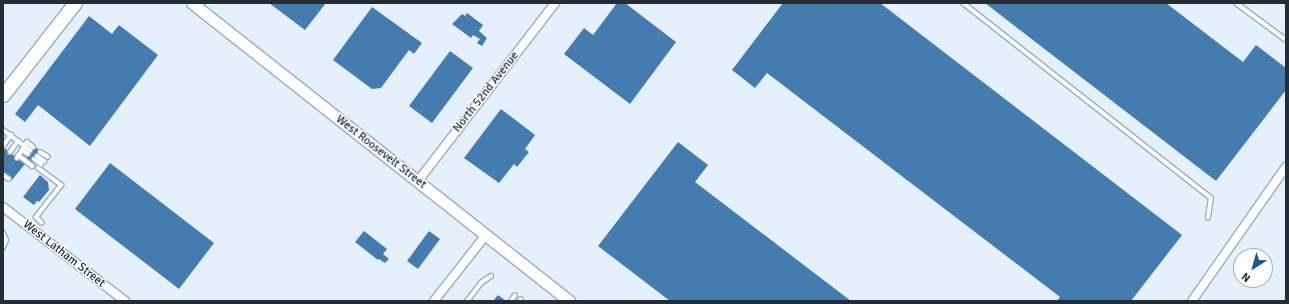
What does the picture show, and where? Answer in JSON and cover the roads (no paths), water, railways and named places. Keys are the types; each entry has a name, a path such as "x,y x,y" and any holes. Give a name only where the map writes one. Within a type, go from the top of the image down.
{"main road":[{"path":"3,95 76,3"}],"street":[{"name":"West Roosevelt Street","path":"192,3 569,301"},
{"name":"North 52nd Avenue","path":"418,181 555,3"},
{"path":"1192,301 1286,167"},
{"name":"West Latham Street","path":"3,207 125,301"},
{"path":"434,301 485,236"}],"lane":[{"path":"963,3 1211,198 1208,218"},
{"path":"1236,3 1286,40"},
{"path":"3,130 18,141 23,148 31,150 27,142 23,148 18,156 32,166"},
{"path":"3,146 10,135"},
{"path":"10,152 18,141"},
{"path":"37,155 61,185 36,217 42,223"},
{"path":"4,175 9,179"},
{"path":"3,233 6,240 3,247"},
{"path":"467,301 482,282 491,276"},
{"path":"511,301 515,295"}]}
